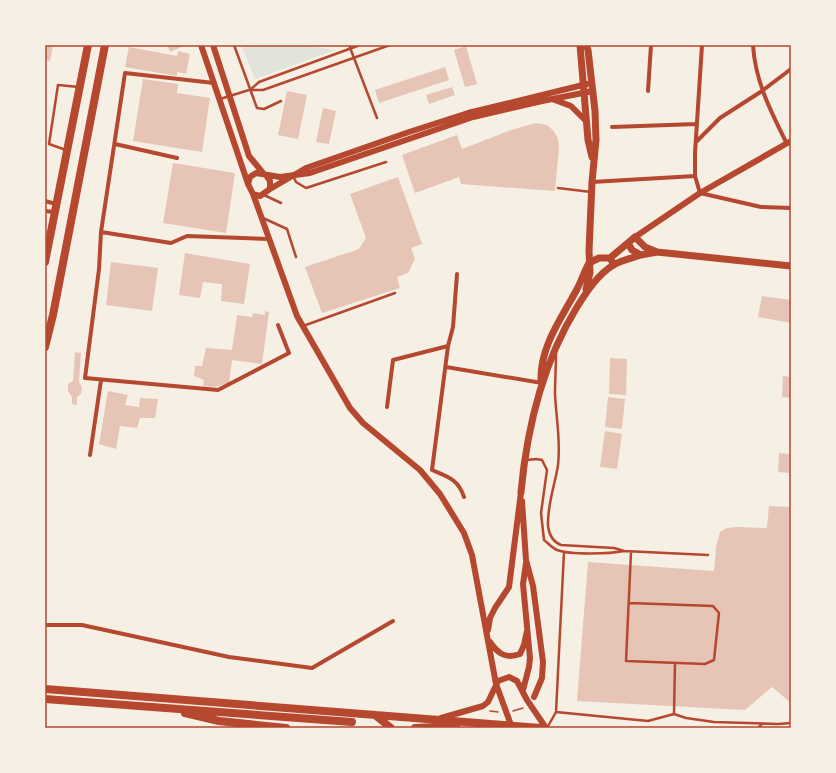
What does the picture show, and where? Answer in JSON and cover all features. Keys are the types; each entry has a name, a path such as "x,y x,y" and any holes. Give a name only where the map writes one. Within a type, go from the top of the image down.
{"main road":[{"path":"45,262 88,45"},
{"path":"45,347 105,45"},
{"path":"580,45 588,140 593,161"},
{"path":"585,293 590,273 591,192 596,140 594,91 586,45"},
{"path":"521,492 524,461 533,413 542,383 564,327 585,293 628,243 635,237 645,247 657,252 791,266"},
{"path":"628,243 632,250 641,256"},
{"path":"542,383 541,368 549,342 558,320 575,292 589,263 599,258 612,261 657,252"},
{"path":"589,263 595,270 605,271"},
{"path":"45,689 374,714 512,727 541,728"},
{"path":"45,699 352,722"},
{"path":"169,708 219,721 286,728"},
{"path":"374,714 391,728"},
{"path":"415,728 479,723"}],"street":[{"path":"201,45 285,287 302,326 350,408 363,423 420,470 453,512 464,533 472,555 496,684 512,727"},
{"path":"213,45 231,96 249,156 265,174 270,182 270,189"},
{"path":"648,91 651,45"},
{"path":"700,192 695,176 696,124 702,45"},
{"path":"635,237 700,192 789,142 762,91 756,72 753,45"},
{"path":"696,142 720,118 762,91 791,69"},
{"path":"214,84 125,73 101,232 99,269 85,378 218,390 289,353 278,325"},
{"path":"253,194 264,195 270,189 306,168 468,113 592,83"},
{"path":"248,184 253,175 265,174 280,177 310,173 473,117 550,99 594,91"},
{"path":"550,99 572,106 587,122"},
{"path":"612,127 696,124"},
{"path":"114,144 177,158"},
{"path":"592,182 695,176"},
{"path":"700,192 761,207 791,208"},
{"path":"45,201 56,204"},
{"path":"45,211 55,212"},
{"path":"101,232 171,243 187,236 268,239"},
{"path":"457,274 453,327 448,346 432,470 452,479 460,485 464,497"},
{"path":"387,407 393,360 448,346"},
{"path":"446,367 542,383"},
{"path":"90,455 101,380"},
{"path":"521,492 509,586 490,618 487,634 497,652 504,656 514,656 520,654 524,645 526,631"},
{"path":"521,492 526,560 533,586 544,662 542,678 534,697"},
{"path":"522,690 530,663 523,584 526,560"},
{"path":"45,624 82,625 229,657 312,668 393,621"},
{"path":"434,720 483,706 488,702 496,684 503,678 509,677 518,681 522,690 547,728"}],"lane":[{"path":"234,45 257,108 260,110 282,101"},
{"path":"250,90 259,82 350,47 360,45"},
{"path":"220,99 250,90 263,90 390,45"},
{"path":"350,47 377,118"},
{"path":"67,150 48,144 58,85 79,87"},
{"path":"293,176 296,182 306,188 386,162"},
{"path":"558,188 591,192"},
{"path":"264,195 281,203"},
{"path":"261,217 287,229 296,258"},
{"path":"302,326 395,293"},
{"path":"557,345 555,394 559,438 558,465 549,511 548,526 551,537 555,543 561,545 614,548 631,552 708,555"},
{"path":"524,461 536,459 542,460 546,466 547,470 541,513 544,540 556,550 564,552 615,553 624,551"},
{"path":"547,728 556,712 564,552"},
{"path":"628,602 710,605 716,608 719,613 714,660 705,664 626,661 628,602 631,552"},
{"path":"674,714 675,663"},
{"path":"556,712 648,721 674,714 700,720 763,724 791,723"},
{"path":"758,728 763,724"}],"shaded area":[{"path":"241,45 301,45 336,50 255,79"}],"building":[{"path":"45,45 53,45 50,61 45,60"},
{"path":"167,45 186,45 170,52"},
{"path":"466,46 477,84 465,87 454,50"},
{"path":"129,47 177,56 178,51 190,54 186,74 177,72 177,76 125,67"},
{"path":"445,67 449,80 379,103 375,90"},
{"path":"143,79 178,84 177,93 210,98 202,152 133,141"},
{"path":"452,87 455,95 429,104 426,95"},
{"path":"287,91 307,95 298,139 278,135"},
{"path":"323,108 336,111 329,144 316,142"},
{"path":"536,123 547,125 554,131 558,139 559,148 555,191 461,184 459,177 415,193 402,155 457,135 462,149 511,130"},
{"path":"173,163 235,173 226,233 163,223"},
{"path":"398,177 422,244 411,248 415,259 408,273 397,277 400,288 322,313 305,267 359,249 366,238 350,194"},
{"path":"185,253 250,264 244,304 221,301 222,284 203,282 200,298 179,295"},
{"path":"111,262 158,268 152,311 106,305"},
{"path":"762,296 791,300 791,323 758,317"},
{"path":"265,311 269,312 262,364 232,360 229,383 215,387 203,386 204,380 194,376 195,366 202,366 206,348 232,350 237,315 252,317 253,313 265,315"},
{"path":"75,352 81,353 79,382 82,387 81,394 77,397 77,405 72,404 72,397 68,391 68,384 73,381"},
{"path":"610,358 627,359 626,395 609,394"},
{"path":"783,376 791,377 791,398 782,397"},
{"path":"108,391 128,395 125,405 139,407 140,398 158,399 155,418 140,418 137,428 120,426 116,449 99,444"},
{"path":"608,397 625,399 622,429 605,427"},
{"path":"605,431 622,434 617,469 600,467"},
{"path":"779,453 791,454 791,473 778,472"},
{"path":"769,506 791,507 791,703 772,687 745,710 577,701 588,562 714,571 716,547 720,532 727,528 737,527 767,528"}]}
